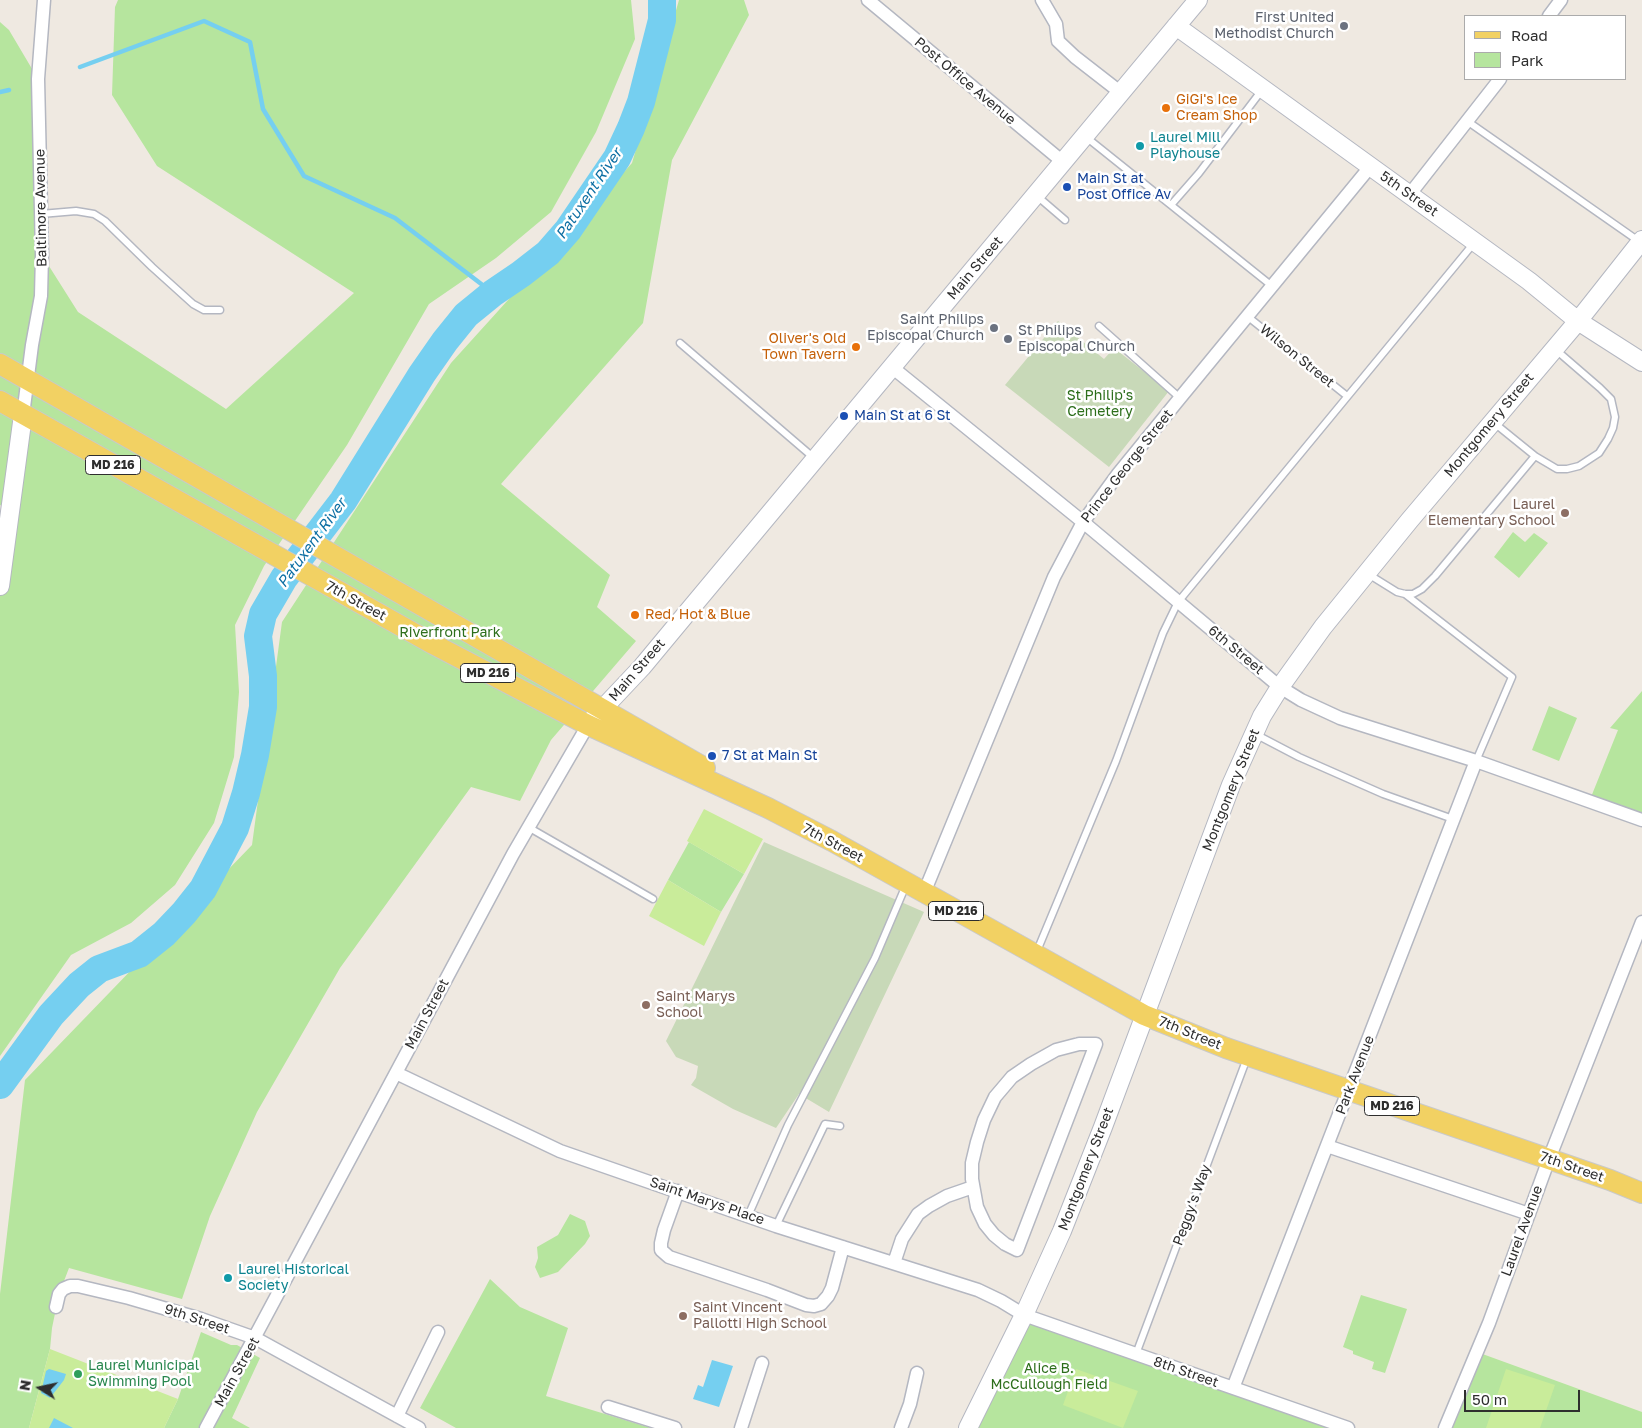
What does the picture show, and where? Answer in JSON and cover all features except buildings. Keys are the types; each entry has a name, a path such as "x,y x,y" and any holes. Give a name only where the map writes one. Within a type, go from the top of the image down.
{"main road":[{"name":"MD 216","path":"0,364 28,380"},
{"name":"7th Street","path":"28,380 402,593 602,710 693,760 768,808"},
{"name":"MD 216","path":"0,401 23,415"},
{"name":"7th Street","path":"23,415 388,619 588,725 768,808 832,841 1144,1015 1248,1056 1549,1159 1642,1193"}],"street":[{"name":"Baltimore Avenue","path":"23,415 32,345 41,296 38,79 44,0"},
{"name":"Post Office Avenue","path":"868,0 1063,162"},
{"path":"1042,0 1056,24 1058,42 1120,92"},
{"name":"Main Street","path":"206,1428 528,827 588,725 642,667 1198,0"},
{"path":"1550,15 1561,0"},
{"name":"5th Street","path":"1176,26 1410,194 1528,281 1578,321 1642,362"},
{"path":"1410,194 1499,80"},
{"name":"Prince George Street","path":"915,888 1054,577 1082,522 1108,486 1370,167"},
{"name":"Montgomery Street","path":"968,1428 1024,1315 1065,1222 1103,1127 1231,785 1254,733 1280,687 1308,645 1578,321 1641,241"},
{"name":"6th Street","path":"893,368 1280,687 1319,709 1340,718 1476,761 1642,820"},
{"path":"0,586 23,415"},
{"name":"Park Avenue","path":"1233,1388 1476,761"},
{"name":"Laurel Avenue","path":"1445,1428 1489,1323 1528,1214 1642,922"},
{"path":"1079,1044 1096,1044 1017,1250 1005,1244 985,1224 977,1207 973,1187 972,1163 984,1120 995,1097 1012,1077 1056,1050 1079,1044"},
{"name":"Saint Marys Place","path":"396,1073 560,1151 776,1226 978,1290 1024,1315"},
{"path":"1327,1146 1528,1214"},
{"path":"894,1263 902,1238 918,1214 947,1196 973,1187"},
{"path":"678,1191 664,1230 661,1250 669,1257 806,1305 814,1306 821,1304 828,1296 843,1247"},
{"name":"9th Street","path":"56,1306 59,1294 63,1289 70,1286 78,1286 129,1298 201,1319 255,1338 419,1428"},
{"name":"8th Street","path":"1024,1315 1348,1428"},
{"path":"397,1416 438,1332"},
{"path":"741,1428 762,1363"},
{"path":"901,1428 910,1404 917,1373"},
{"path":"608,1407 675,1428"}],"lane":[{"path":"1171,205 1199,173 1263,89"},
{"path":"1467,121 1641,241"},
{"path":"1084,136 1272,286"},
{"path":"1036,195 1065,220"},
{"path":"41,214 76,211 94,214 193,304 204,310 220,310"},
{"path":"1036,955 1116,761 1163,633 1178,602 1475,242"},
{"name":"Wilson Street","path":"1247,316 1347,396"},
{"path":"1098,326 1180,398"},
{"path":"680,343 815,459"},
{"path":"1492,422 1536,456 1558,469 1579,466 1599,453 1608,440 1613,428 1615,417 1611,400 1554,348"},
{"path":"1367,573 1397,592 1413,594 1422,589 1536,456"},
{"path":"1405,594 1512,677 1476,761"},
{"path":"1254,733 1299,757 1383,794 1453,819"},
{"path":"528,827 653,899"},
{"path":"748,1216 788,1125 875,958 915,888"},
{"name":"Peggy's Way","path":"1136,1354 1248,1056"},
{"path":"776,1226 825,1124 840,1126"}],"green space":[{"path":"118,0 631,0 635,39 596,132 551,212 496,258 429,304 347,445 264,566 235,625 239,692 234,757 214,823 175,885 131,923 71,955 0,1056 0,586 10,510 0,505 0,22 9,30 38,79 42,255 78,312 226,409 354,293 157,166 112,95 115,7"},
{"name":"Riverfront Park","path":"679,0 744,0 749,15 672,160 643,323 501,484 610,575 597,607 636,641 551,740 520,801 471,787 340,968 257,1112 210,1216 182,1299 69,1268 59,1294 50,1349 29,1428 0,1428 0,1294 25,1080 252,845 282,622 451,363 632,163"},
{"name":"St Philip's Cemetery","path":"1058,321 1104,359 1114,348 1169,391 1109,467 1005,385"},
{"path":"1513,532 1525,542 1534,533 1548,543 1519,578 1494,557"},
{"path":"1642,691 1642,820 1589,802 1618,730 1610,728"},
{"path":"1549,706 1577,718 1559,761 1532,750"},
{"path":"704,809 763,839 744,874 687,841"},
{"path":"689,842 744,874 721,912 668,880"},
{"path":"764,842 924,912 829,1112 799,1094 776,1128 733,1109 691,1085 696,1078 698,1066 676,1057 666,1041"},
{"path":"668,880 721,912 704,946 649,916"},
{"path":"570,1214 585,1221 590,1236 585,1244 558,1272 540,1278 535,1267 538,1258 537,1247 558,1235"},
{"path":"490,1279 520,1307 568,1328 546,1396 651,1428 456,1428 420,1408"},
{"path":"1361,1295 1407,1309 1385,1373 1372,1369 1374,1362 1353,1354 1353,1351 1343,1347"},
{"name":"Alice B. McCullough Field","path":"1024,1315 1346,1428 966,1428"},
{"path":"201,1332 231,1345 237,1345 260,1358 232,1418 250,1428 164,1428 178,1399"},
{"name":"Laurel Municipal Swimming Pool","path":"50,1349 178,1399 164,1428 29,1428"},
{"path":"1477,1352 1642,1412 1642,1428 1445,1428"},
{"path":"1076,1369 1138,1391 1123,1428 1063,1405"},
{"path":"1506,1369 1555,1385 1540,1428 1486,1428"}],"water":[{"path":"712,1360 733,1366 719,1407 693,1399 698,1385 703,1387"},
{"path":"49,1369 66,1374 64,1380 50,1398 41,1393 46,1371"},
{"path":"54,1418 73,1428 49,1428"}],"waterway":[{"name":"Patuxent River","path":"0,1085 51,1015 79,985 99,969 139,954 164,934 203,889 235,828 255,755 263,707 263,676 258,636 263,614 284,578 343,501 422,374 445,341 466,315 548,253 568,230 617,158 641,102 662,20 662,0"},
{"path":"80,67 204,21 250,42 263,109 304,176 395,218 493,293"},
{"path":"0,92 9,90"}],"place":[{"name":"First United Methodist Church","path":"1344,26"},
{"name":"GiGi's Ice Cream Shop","path":"1166,108"},
{"name":"Laurel Mill Playhouse","path":"1140,146"},
{"name":"Main St at Post Office Av","path":"1067,187"},
{"name":"Saint Philips Episcopal Church","path":"994,328"},
{"name":"St Philips Episcopal Church","path":"1008,339"},
{"name":"Oliver's Old Town Tavern","path":"856,347"},
{"name":"Main St at 6 St","path":"844,416"},
{"name":"Laurel Elementary School","path":"1565,513"},
{"name":"Red, Hot & Blue","path":"635,615"},
{"name":"7 St at Main St","path":"712,756"},
{"name":"Saint Marys School","path":"646,1005"},
{"name":"Laurel Historical Society","path":"228,1278"},
{"name":"Saint Vincent Pallotti High School","path":"683,1316"},
{"name":"Laurel Municipal Swimming Pool","path":"78,1374"}]}
